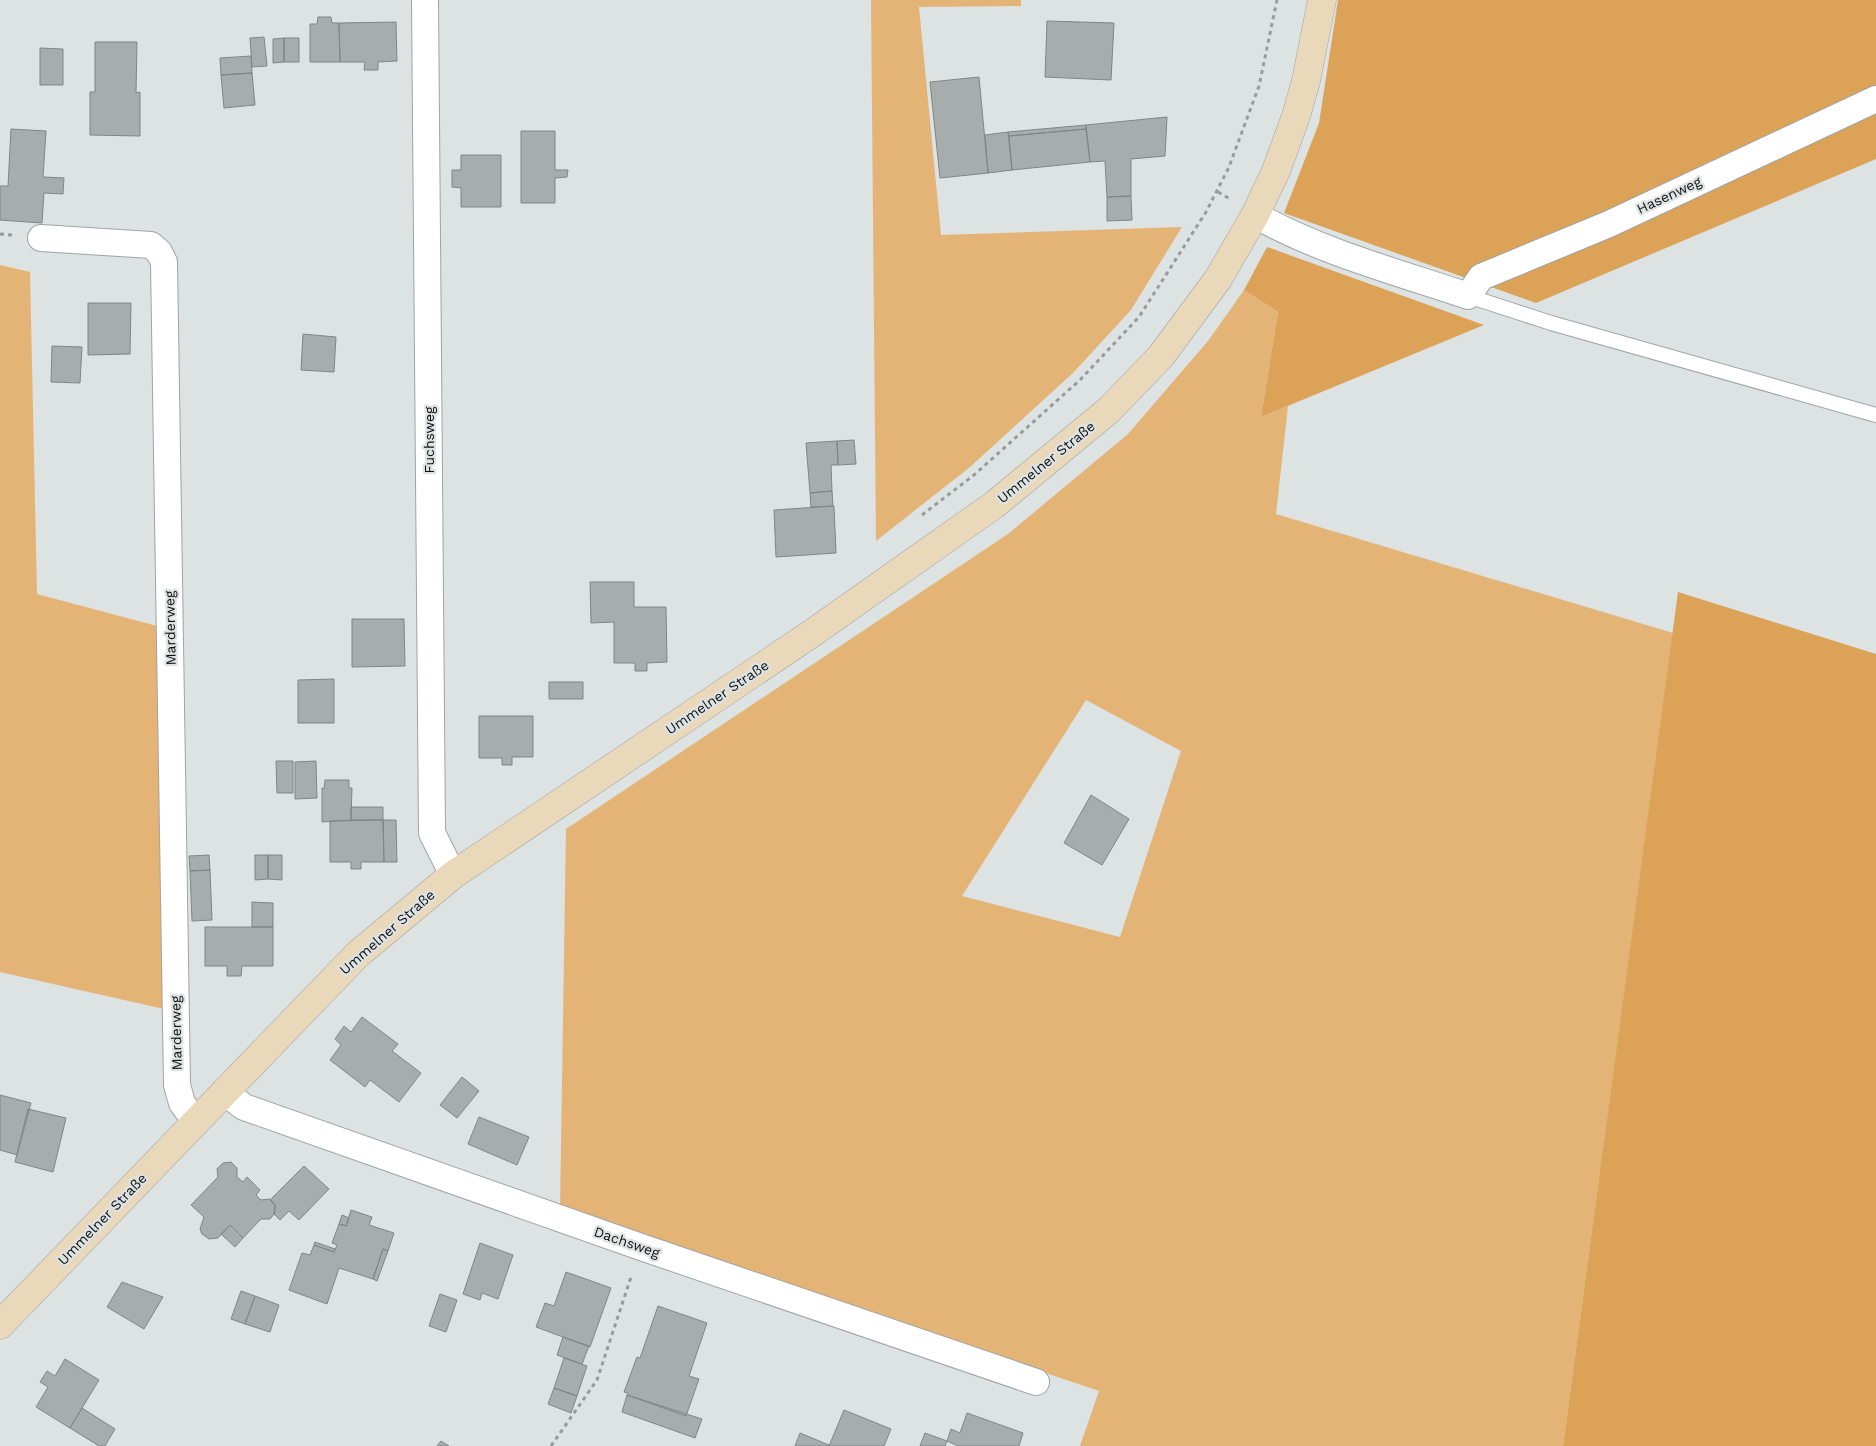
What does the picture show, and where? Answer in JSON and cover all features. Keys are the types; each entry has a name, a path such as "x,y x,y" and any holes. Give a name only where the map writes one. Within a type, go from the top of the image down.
{"main road":[{"name":"Ummelner Straße","path":"0,1326 195,1121 358,954 453,875 811,634 1002,499 1109,410 1161,356 1218,279 1255,215 1276,171 1296,116 1306,81 1322,0"}],"street":[{"name":"Fuchsweg","path":"425,0 432,833 453,875"},
{"name":"Hasenweg","path":"1468,296 1482,277 1609,224 1876,99"},
{"path":"1255,215 1284,231 1313,243 1468,296"},
{"name":"Marderweg","path":"41,238 146,244 160,252 164,262 177,1085 182,1104 195,1121"},
{"name":"Dachsweg","path":"224,1092 244,1107 641,1247 1036,1382"}],"lane":[{"path":"1468,296 1552,323 1876,415"}],"path":[{"path":"921,516 974,475 1080,380 1139,316 1210,205 1229,167 1259,86 1277,0"},
{"path":"551,1446 596,1380 641,1247"}],"shaded area":[{"path":"871,0 1021,0 1021,6 919,7 941,235 1182,227 1131,310 1073,373 970,467 876,541"},
{"path":"1338,0 1876,0 1876,159 1536,303 1284,213 1319,123"},
{"path":"1267,247 1484,325 1261,417 1278,312 1244,290"},
{"path":"0,265 30,272 37,594 157,626 164,1009 0,972"},
{"path":"1244,290 1278,312 1261,417 1288,406 1276,514 1673,633 1563,1446 1080,1446 1099,1391 560,1209 566,829 1008,534 1128,434 1208,341","holes":["1086,700 1181,751 1120,937 962,896"]},
{"path":"1678,592 1876,654 1876,1446 1563,1446"}],"building":[{"path":"318,17 331,17 332,23 339,23 340,62 310,62 310,24 317,24"},
{"path":"1047,21 1114,23 1111,80 1045,77"},
{"path":"396,22 397,61 378,62 378,70 364,70 365,62 340,62 339,23"},
{"path":"264,37 267,66 252,67 250,38"},
{"path":"284,38 284,62 273,63 273,39"},
{"path":"284,38 299,38 299,62 284,62"},
{"path":"95,42 137,42 136,93 140,92 140,136 90,135 90,92 95,92"},
{"path":"40,48 63,49 63,85 40,85"},
{"path":"251,56 252,73 221,75 220,58"},
{"path":"252,73 255,105 224,108 221,75"},
{"path":"979,77 988,173 940,178 930,82"},
{"path":"1167,117 1165,156 1131,159 1131,196 1107,197 1105,161 1090,162 1086,125"},
{"path":"1086,125 1086,129 1009,136 1008,132"},
{"path":"11,129 46,131 43,177 64,178 63,194 44,193 42,223 0,220 0,186 8,186"},
{"path":"1086,129 1090,162 1012,170 1009,136"},
{"path":"521,131 555,131 555,170 568,170 567,177 555,178 555,203 521,203"},
{"path":"1008,132 1012,170 988,173 985,135"},
{"path":"461,155 501,155 501,207 461,207 461,188 452,187 452,170 461,170"},
{"path":"1131,196 1132,220 1107,221 1107,197"},
{"path":"88,303 131,303 130,354 88,355"},
{"path":"303,334 336,337 334,372 301,370"},
{"path":"52,346 82,347 80,383 51,382"},
{"path":"854,440 856,464 838,465 837,441"},
{"path":"837,441 838,465 831,465 832,491 810,493 806,443"},
{"path":"832,491 833,506 811,507 810,493"},
{"path":"834,506 836,553 776,557 774,510"},
{"path":"590,582 634,582 634,607 666,607 667,662 647,663 647,671 635,671 635,663 614,663 614,622 591,623"},
{"path":"352,619 404,619 405,666 352,667"},
{"path":"334,679 334,723 298,723 298,680"},
{"path":"549,682 583,682 583,699 549,699"},
{"path":"479,716 533,716 533,757 512,757 512,765 502,765 502,758 479,758"},
{"path":"276,761 293,761 293,793 277,793"},
{"path":"316,761 317,798 295,799 295,762"},
{"path":"325,780 349,780 349,788 352,788 351,820 322,822 322,788 324,789"},
{"path":"1091,795 1129,819 1102,865 1064,843"},
{"path":"351,807 383,807 383,820 351,820"},
{"path":"383,820 384,862 361,862 361,869 351,869 351,862 330,862 330,821"},
{"path":"383,820 396,820 397,862 384,862"},
{"path":"209,855 210,870 190,871 189,856"},
{"path":"255,855 268,855 268,879 255,880"},
{"path":"268,855 282,855 282,880 268,879"},
{"path":"210,870 212,920 192,921 190,871"},
{"path":"252,902 273,903 273,927 252,927"},
{"path":"205,927 273,927 273,966 242,966 241,976 227,976 227,966 205,966"},
{"path":"362,1017 398,1044 392,1051 421,1073 399,1102 370,1080 365,1087 330,1060 341,1045 335,1039 344,1026 351,1032"},
{"path":"462,1077 479,1091 457,1118 440,1105"},
{"path":"0,1095 31,1103 17,1155 0,1150"},
{"path":"28,1109 66,1118 53,1172 15,1162"},
{"path":"479,1117 529,1137 517,1165 468,1144"},
{"path":"231,1162 237,1168 237,1177 243,1182 247,1177 260,1190 256,1195 261,1200 270,1199 275,1205 275,1213 270,1219 261,1219 243,1238 230,1225 218,1238 209,1239 202,1234 200,1229 204,1217 191,1205 218,1177 217,1169 223,1163"},
{"path":"304,1166 329,1189 299,1220 289,1211 280,1220 274,1214 275,1205 270,1200"},
{"path":"351,1210 372,1217 369,1225 394,1233 388,1251 383,1249 373,1279 339,1268 327,1304 289,1290 302,1253 310,1255 314,1245 334,1252 337,1245 332,1243 339,1224 346,1226"},
{"path":"342,1215 349,1218 346,1226 339,1224"},
{"path":"230,1225 243,1238 235,1247 221,1234"},
{"path":"315,1242 335,1249 334,1252 314,1245"},
{"path":"480,1243 513,1255 498,1299 482,1293 480,1300 463,1294"},
{"path":"383,1249 388,1251 377,1281 373,1279"},
{"path":"566,1272 611,1288 590,1347 536,1327 545,1303 554,1306"},
{"path":"122,1282 163,1297 144,1329 107,1307"},
{"path":"241,1291 255,1296 245,1324 231,1319"},
{"path":"440,1294 457,1300 446,1332 429,1326"},
{"path":"255,1296 279,1305 270,1332 245,1324"},
{"path":"658,1306 707,1323 689,1376 699,1379 686,1416 627,1395 628,1393 624,1392 637,1357 640,1358"},
{"path":"563,1337 589,1346 582,1364 557,1355"},
{"path":"564,1358 587,1366 577,1396 554,1388"},
{"path":"65,1359 99,1380 70,1428 36,1407 48,1387 40,1382 47,1371 55,1376"},
{"path":"554,1388 577,1396 571,1413 548,1404"},
{"path":"627,1395 702,1419 695,1438 622,1412"},
{"path":"82,1408 115,1429 105,1446 99,1446 70,1428"},
{"path":"844,1410 891,1429 884,1446 829,1446"},
{"path":"967,1413 1023,1433 1019,1446 958,1446 947,1441 951,1429 960,1433"},
{"path":"800,1433 829,1445 829,1446 795,1446"},
{"path":"925,1433 947,1441 945,1446 920,1446"},
{"path":"441,1441 449,1446 437,1446"}]}
